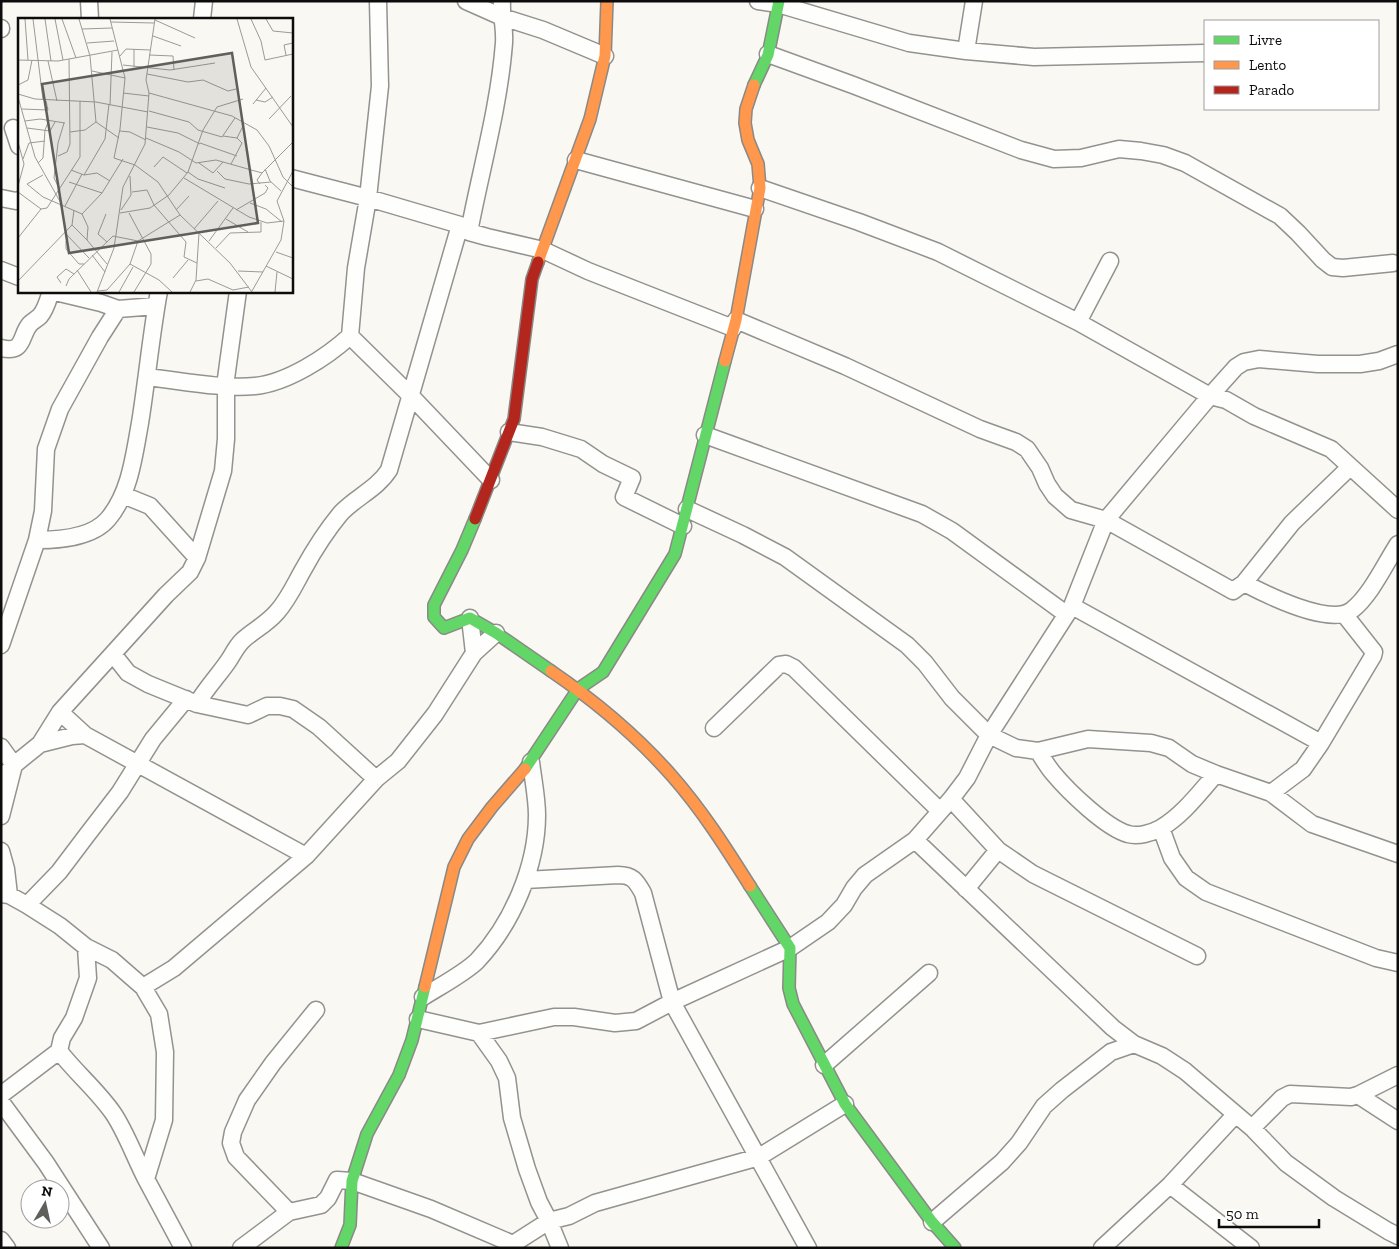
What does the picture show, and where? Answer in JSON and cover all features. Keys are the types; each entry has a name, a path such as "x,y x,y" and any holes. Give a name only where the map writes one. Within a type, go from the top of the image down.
{"street":[{"path":"88,1 90,18"},
{"path":"202,18 204,1"},
{"path":"147,377 225,386 257,386 292,375 318,361 350,336 356,268 368,198 380,86 378,1"},
{"path":"466,1 502,9 542,30 605,56"},
{"path":"470,618 444,628 434,617 434,605 462,550 514,419 532,279 590,119 605,56 607,1"},
{"path":"758,1 778,3 910,43 966,51 1034,57 1204,53"},
{"path":"966,51 974,1"},
{"path":"341,1248 350,1225 352,1181 367,1134 399,1075 418,1019 454,867 468,839 492,807 531,762 578,689 603,672 675,554 735,324 760,188 760,175 746,135 746,116 750,94 768,54 778,3"},
{"path":"27,905 58,872 120,792 153,739 192,701 202,695 228,662 237,646 262,627 277,612 289,595 322,537 342,512 383,479 389,470 411,396 480,185 504,41 502,9"},
{"path":"768,54 1021,150 1054,159 1081,158 1119,149 1163,156 1193,168 1280,216 1332,267 1343,268 1393,263"},
{"path":"11,127 18,144"},
{"path":"576,160 755,209"},
{"path":"292,178 368,198 543,250 588,271 844,366 980,430 1016,442 1027,450 1040,468 1055,496 1071,510 1106,520 1229,590 1238,589 1292,523 1350,467"},
{"path":"760,188 860,222 938,252 1078,322 1210,396 1226,400 1254,416 1324,446 1331,450 1398,510"},
{"path":"1,198 18,200"},
{"path":"1078,322 1110,261"},
{"path":"1,348 8,350 22,342 30,324 45,309 51,292"},
{"path":"37,540 55,540 77,536 94,529 107,520 123,495 133,463 158,299 118,309 55,292"},
{"path":"1,779 14,765 40,744 60,712 190,572 197,558 223,471 226,439 225,386 238,292"},
{"path":"1,645 37,540 42,511 46,449 60,409 68,393 118,309"},
{"path":"350,336 411,396 491,480"},
{"path":"418,1019 479,1033 554,1017 574,1017 615,1024 636,1021 672,1002 790,948 828,922 844,905 854,888 865,875 915,840 967,778 989,735 1069,610 1106,520 1232,371 1244,362 1259,359 1318,364 1360,364 1379,361 1398,354"},
{"path":"509,432 542,437 581,449 603,464 632,478 624,497 683,526"},
{"path":"705,435 922,514 952,531 1069,610 1321,742"},
{"path":"123,495 150,506 197,558"},
{"path":"688,509 743,535 785,558 907,646 925,662 952,698 989,735 1016,748 1038,751 1088,739 1151,743 1169,748 1192,764 1271,793 1312,824 1398,854"},
{"path":"1244,582 1270,597 1291,605 1323,613 1344,614 1351,612 1360,603 1398,544"},
{"path":"1271,793 1303,769 1374,652 1344,614"},
{"path":"470,618 578,689 640,742 673,777 722,841 790,948 789,988 793,1004 845,1104 932,1222 955,1248"},
{"path":"470,618 474,653"},
{"path":"143,987 174,968 306,856 376,779 398,761 435,714 474,653 496,634"},
{"path":"113,654 128,672 148,684 192,701 248,715 267,706 293,709 319,727 376,779"},
{"path":"714,728 779,665 786,664 794,668 945,805 998,850 1032,874 1197,956"},
{"path":"60,712 85,735 306,856"},
{"path":"40,744 72,736 85,735"},
{"path":"1,747 14,765"},
{"path":"1038,751 1053,773 1070,791 1101,818 1118,830 1130,835 1144,835 1161,828 1184,809 1216,774"},
{"path":"423,998 476,962 499,932 516,903 532,857 537,815 531,762"},
{"path":"1,816 14,765"},
{"path":"1161,828 1172,858 1186,878 1206,892 1376,958 1398,964"},
{"path":"915,840 1113,1028 1134,1044 1162,1056 1185,1071 1252,1128 1286,1163 1334,1198 1398,1236"},
{"path":"966,889 998,850"},
{"path":"1,851 6,869 5,895 27,905 60,926 86,946 112,960 143,987 159,1014 165,1052 164,1120 146,1179"},
{"path":"525,880 618,874 628,875 637,882 643,893 672,1002 808,1248"},
{"path":"86,946 88,978 74,1018 62,1038 60,1051 72,1068 96,1092 113,1114 183,1248"},
{"path":"88,978 112,960"},
{"path":"824,1065 929,973"},
{"path":"289,1212 236,1157 231,1143 233,1132 247,1100 273,1063 316,1010"},
{"path":"1111,1052 1113,1028"},
{"path":"479,1033 499,1061 507,1078 512,1118 526,1169 560,1248"},
{"path":"932,1222 1002,1162 1019,1142 1044,1106 1062,1090 1111,1052 1134,1044"},
{"path":"1,1095 60,1051"},
{"path":"1252,1128 1282,1098 1290,1094 1342,1097 1358,1095 1398,1074"},
{"path":"1358,1095 1398,1121"},
{"path":"1,1102 46,1163 101,1248"},
{"path":"241,1248 289,1212 321,1205 328,1198 337,1180 352,1181 431,1209 511,1246 549,1221 569,1216 594,1203 759,1157 845,1104"},
{"path":"1102,1248 1170,1185 1235,1115"},
{"path":"1170,1185 1250,1248"},
{"path":"1,1240 7,1248"}],"traffic: fast":[{"path":"754,85 768,55 779,1"},
{"path":"525,769 578,689 603,672 675,554 725,361"},
{"path":"475,519 462,550 434,605 434,617 444,628 470,618 496,633 551,671"},
{"path":"750,886 790,948 789,988 793,1004 845,1104 932,1222 955,1248"},
{"path":"341,1248 350,1225 352,1181 367,1134 399,1075 412,1040 425,987"}],"traffic: slow":[{"path":"538,262 590,119 605,56 607,1"},
{"path":"725,361 736,320 760,188 758,164 748,140 745,123 746,109 754,85"},
{"path":"551,671 584,694 659,761 704,816 750,886"},
{"path":"425,987 454,867 468,839 492,807 525,769"}],"traffic: jam":[{"path":"475,519 514,419 532,279 538,262"}]}
